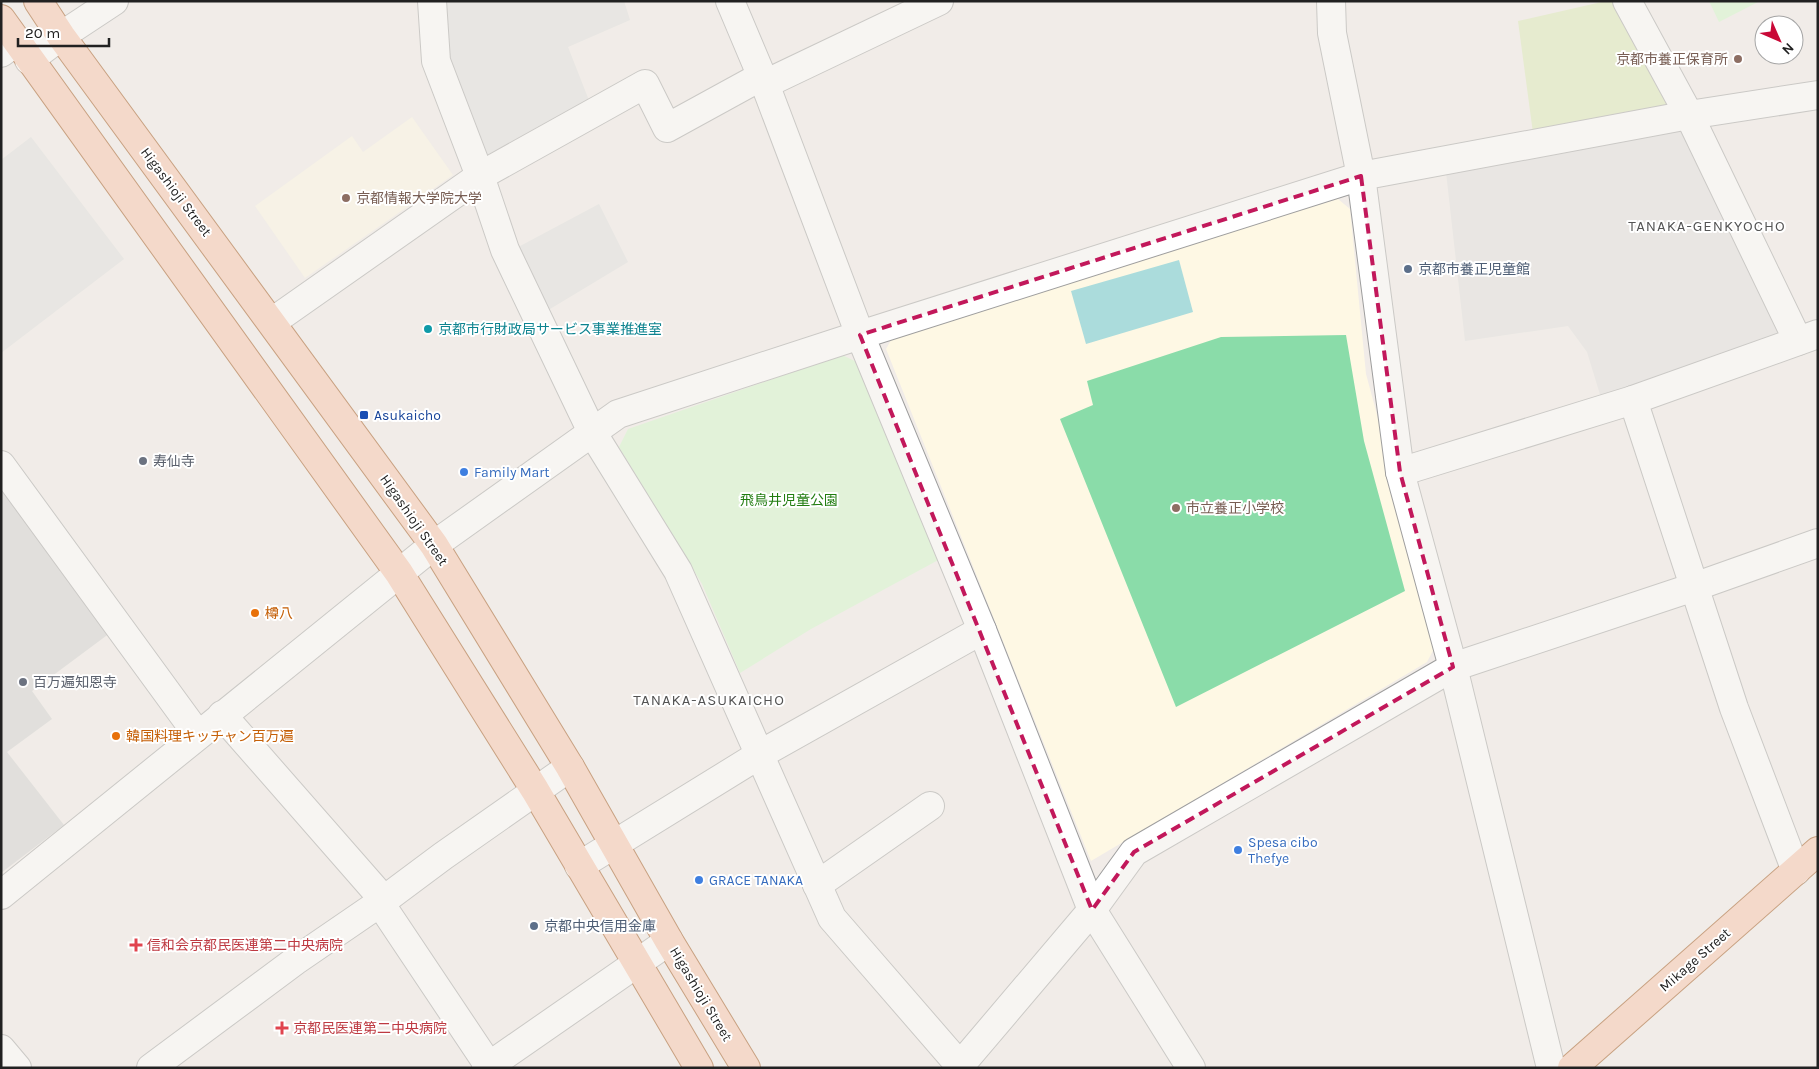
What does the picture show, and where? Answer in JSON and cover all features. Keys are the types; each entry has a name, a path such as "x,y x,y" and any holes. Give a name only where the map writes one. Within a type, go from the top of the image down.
{"main road":[{"name":"Higashioji Street","path":"38,1 61,36 434,545 570,767 669,941 746,1068"},
{"path":"1,20 16,52 399,573 535,790 699,1068"},
{"name":"Mikage Street","path":"1572,1068 1818,851"}],"street":[{"path":"16,52 61,36 114,1"},
{"path":"432,1 436,62 480,176 505,250 592,432 678,571 832,918 960,1067 1092,910 1134,852 1453,667 1694,587 1818,543"},
{"path":"730,1 764,80 860,335 982,630 1092,910 1191,1068"},
{"path":"272,322 480,176 645,84 667,128 764,80 940,1"},
{"path":"1331,1 1332,33 1361,176 1400,472 1453,667 1551,1068"},
{"path":"1400,472 1633,400 1808,338 1627,1"},
{"path":"1,895 434,545 618,414 1361,176 1689,115 1818,95"},
{"path":"1633,400 1734,708 1796,871"},
{"path":"1,465 198,735"},
{"path":"580,866 759,755 982,630"},
{"path":"222,715 382,902 488,1067 636,962 669,941"},
{"path":"151,1068 295,961 382,902 535,790 570,767"},
{"path":"817,885 930,806"},
{"path":"1,1049 17,1068"}],"highlighted area":[{"path":"1361,176 1400,472 1453,667 1134,852 1092,910 860,335"}],"shaded area":[{"path":"438,1 624,1 630,20 568,47 590,103 490,156 476,152 443,57"},
{"name":"京都情報大学院大学","path":"412,117 453,175 305,278 255,206 352,136 363,152"},
{"path":"1682,127 1786,335 1602,401 1587,352 1568,326 1465,341 1446,172"},
{"path":"31,137 124,259 1,353 1,160"},
{"name":"市立養正小学校","path":"1338,199 1350,209 1366,374 1438,641 1427,662 1091,861 886,349 895,333"},
{"path":"599,204 628,262 540,315 509,252"},
{"name":"百万遍知恩寺","path":"1,478 114,630 32,691 52,719 7,752 64,825 1,873"}],"green space":[{"path":"1606,1 1615,1 1676,109 1533,133 1518,21"},
{"path":"1709,1 1760,1 1719,22"},
{"path":"1346,335 1364,441 1405,591 1176,707 1060,419 1093,405 1087,381 1221,337"},
{"name":"飛鳥井児童公園","path":"842,355 861,364 942,558 811,629 740,673 702,584 619,447 628,429"}],"water":[{"path":"1179,260 1193,312 1086,344 1071,291"}],"place":[{"name":"京都市養正保育所","path":"1738,59"},
{"name":"京都情報大学院大学","path":"346,198"},
{"name":"京都市養正児童館","path":"1408,269"},
{"name":"京都市行財政局サービス事業推進室","path":"428,329"},
{"name":"Asukaicho","path":"364,415"},
{"name":"寿仙寺","path":"143,461"},
{"name":"Family Mart","path":"464,472"},
{"name":"市立養正小学校","path":"1176,508"},
{"name":"樽八","path":"255,613"},
{"name":"百万遍知恩寺","path":"23,682"},
{"name":"韓国料理キッチャン百万遍","path":"116,736"},
{"name":"Spesa cibo Thefye","path":"1238,850"},
{"name":"GRACE TANAKA","path":"699,880"},
{"name":"京都中央信用金庫","path":"534,926"},
{"name":"信和会京都民医連第二中央病院","path":"136,945"},
{"name":"京都民医連第二中央病院","path":"282,1028"}],"district":[{"name":"TANAKA-GENKYOCHO","path":"1707,226"},
{"name":"TANAKA-ASUKAICHO","path":"709,700"}]}
